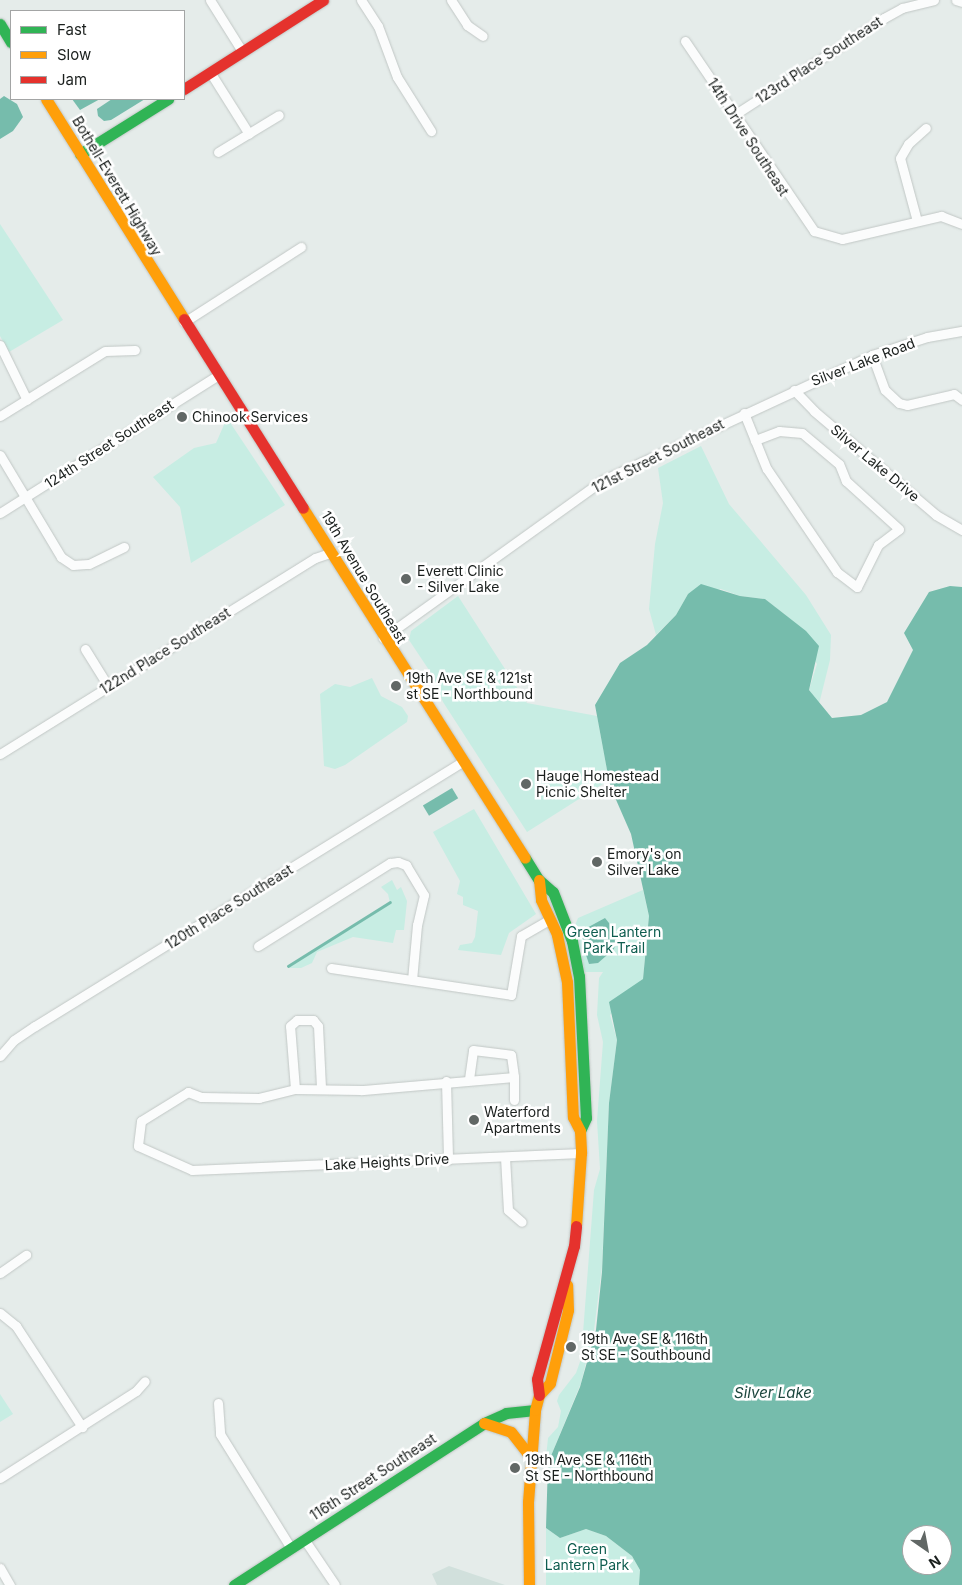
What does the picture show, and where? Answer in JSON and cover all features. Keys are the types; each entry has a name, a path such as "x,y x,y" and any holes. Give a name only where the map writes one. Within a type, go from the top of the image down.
{"main road":[{"path":"185,88 323,0"},
{"path":"0,24 10,40"},
{"name":"Bothell-Everett Highway","path":"47,100 163,290"},
{"path":"80,154 166,100"},
{"name":"19th Avenue Southeast","path":"163,290 332,552 383,638 462,762 539,880 553,892 563,913 576,958 586,1118 580,1131"},
{"name":"19th Avenue Southeast","path":"530,1585 528,1502 534,1410 539,1396 537,1379 555,1308 566,1281 577,1217 581,1153 580,1131 573,1117 567,982 551,919 541,900 539,880"},
{"name":"116th Street Southeast","path":"234,1585 484,1423 506,1413 534,1410"},
{"path":"484,1423 511,1432 531,1458"}],"street":[{"path":"210,0 242,51"},
{"path":"361,0 378,26 397,77 430,131"},
{"path":"451,0 467,24 482,36"},
{"name":"123rd Place Southeast","path":"734,115 884,18 902,8 934,0"},
{"path":"956,0 962,2"},
{"name":"14th Drive Southeast","path":"685,41 814,231 842,239 917,221"},
{"path":"210,72 250,134"},
{"path":"218,152 279,115"},
{"path":"926,128 908,144 900,158 917,221 940,216 962,224"},
{"path":"184,322 301,247"},
{"name":"Silver Lake Road","path":"794,390 872,355 927,337 962,331"},
{"path":"0,345 27,400"},
{"path":"0,416 105,351 135,350"},
{"path":"872,355 885,390 899,403 907,405 954,394 962,400"},
{"name":"124th Street Southeast","path":"0,513 218,374"},
{"name":"121st Street Southeast","path":"383,638 603,480 794,390"},
{"name":"Silver Lake Drive","path":"794,390 814,411 936,515 962,530"},
{"path":"744,413 766,470 832,564 857,587 878,545 899,528 846,481 839,464 802,432 779,431 755,440"},
{"path":"0,455 61,556 73,566 89,564 124,547"},
{"name":"122nd Place Southeast","path":"0,754 315,558 332,552"},
{"path":"85,649 108,686"},
{"name":"120th Place Southeast","path":"0,1056 14,1040 35,1026 462,762"},
{"path":"258,946 390,863 398,862 406,865 424,895 417,925 412,980"},
{"path":"331,968 511,995 521,936 551,919"},
{"path":"322,1087 318,1026 313,1020 297,1020 290,1026 295,1089 322,1087 361,1090 446,1081 514,1077"},
{"path":"469,1080 471,1054 478,1049 508,1052 512,1057 514,1100"},
{"path":"446,1081 448,1160"},
{"name":"Lake Heights Drive","path":"295,1089 259,1098 201,1097 188,1092 141,1121 138,1146 192,1170 581,1153"},
{"path":"506,1157 508,1210 522,1222"},
{"path":"0,1273 26,1255"},
{"path":"0,1313 16,1326 82,1427"},
{"path":"0,1478 136,1391 145,1381"},
{"path":"218,1403 220,1434 291,1548"},
{"path":"304,1539 335,1585"},
{"path":"0,1568 10,1585"}],"shaded area":[{"path":"449,1566 505,1585 437,1585 432,1574"}],"green space":[{"path":"0,224 63,320 9,352 0,336"},
{"path":"227,418 285,505 191,563 180,507 153,477 194,448 216,443"},
{"path":"701,446 729,504 806,595 831,635 830,660 819,704 809,690 817,664 785,615 765,599 740,596 721,589 688,594 676,615 656,635 649,609 655,544 663,503 658,468"},
{"path":"458,596 527,703 597,716 609,780 527,832 443,702 431,673 409,640 411,631"},
{"path":"372,678 381,696 402,707 408,716 407,722 345,765 335,769 324,766 320,694 335,684 350,687"},
{"path":"474,809 536,914 509,933 501,955 458,950 460,945 472,943 475,937 478,911 463,905 463,897 457,894 460,881 433,832"},
{"path":"392,880 397,890 401,887 407,901 404,930 396,930 393,943 353,937 317,952 312,963 301,968 288,968 390,903 388,894 381,887"},
{"name":"Green Lantern Park Trail","path":"643,890 649,916 643,979 610,1015 617,1040 609,1103 602,1267 594,1330 581,1383 548,1463 546,1457 548,1438 558,1427 561,1411 557,1401 559,1395 576,1373 581,1359 594,1190 600,1169 597,1121 603,1042 597,1015 599,978 603,972 584,972 574,928 578,918"},
{"path":"0,1394 13,1414 0,1422"},
{"name":"Green Lantern Park","path":"546,1528 560,1538 586,1529 606,1536 632,1556 640,1570 639,1585 546,1585"}],"water":[{"path":"4,96 17,104 23,117 13,131 0,139 0,99"},
{"path":"73,100 98,100 80,110"},
{"path":"110,100 143,100 111,120 104,121 98,116 97,109"},
{"name":"Silver Lake","path":"701,584 740,596 765,599 806,631 819,646 809,690 832,718 861,715 887,702 913,650 904,633 929,592 950,586 962,587 962,1585 639,1585 640,1570 632,1556 606,1536 586,1529 560,1538 546,1528 548,1463 580,1387 596,1330 602,1272 609,1103 617,1040 609,1002 643,979 649,916 631,834 610,786 595,705 620,663 647,645 676,615 688,594"},
{"path":"452,788 458,798 429,816 423,806"},
{"path":"605,918 613,928 616,940 614,949 598,963 589,964 586,955 589,950 583,940 583,930"}],"waterway":[{"path":"288,966 390,902"}],"traffic: fast":[{"path":"0,24 10,40"},
{"path":"80,154 166,100"},
{"path":"525,858 539,880 553,892 572,941 579,976 586,1118 580,1131"},
{"path":"234,1585 484,1423 506,1413 535,1410"}],"traffic: slow":[{"path":"47,100 184,319"},
{"path":"303,508 525,858"},
{"path":"539,880 541,900 557,935 567,982 573,1117 580,1131 581,1153 576,1226"},
{"path":"529,1585 528,1502 535,1410 539,1395 550,1383 568,1310 567,1285"},
{"path":"484,1423 511,1432 531,1458"}],"traffic: jam":[{"path":"185,88 323,0"},
{"path":"184,319 303,508"},
{"path":"539,1395 537,1379 574,1246 576,1226"}],"place":[{"name":"Chinook Services","path":"182,417"},
{"name":"Everett Clinic - Silver Lake","path":"406,579"},
{"name":"19th Ave SE & 121st st SE - Northbound","path":"396,686"},
{"name":"Hauge Homestead Picnic Shelter","path":"526,784"},
{"name":"Emory's on Silver Lake","path":"597,862"},
{"name":"Waterford Apartments","path":"474,1120"},
{"name":"19th Ave SE & 116th St SE - Southbound","path":"571,1347"},
{"name":"19th Ave SE & 116th St SE - Northbound","path":"515,1468"}]}
